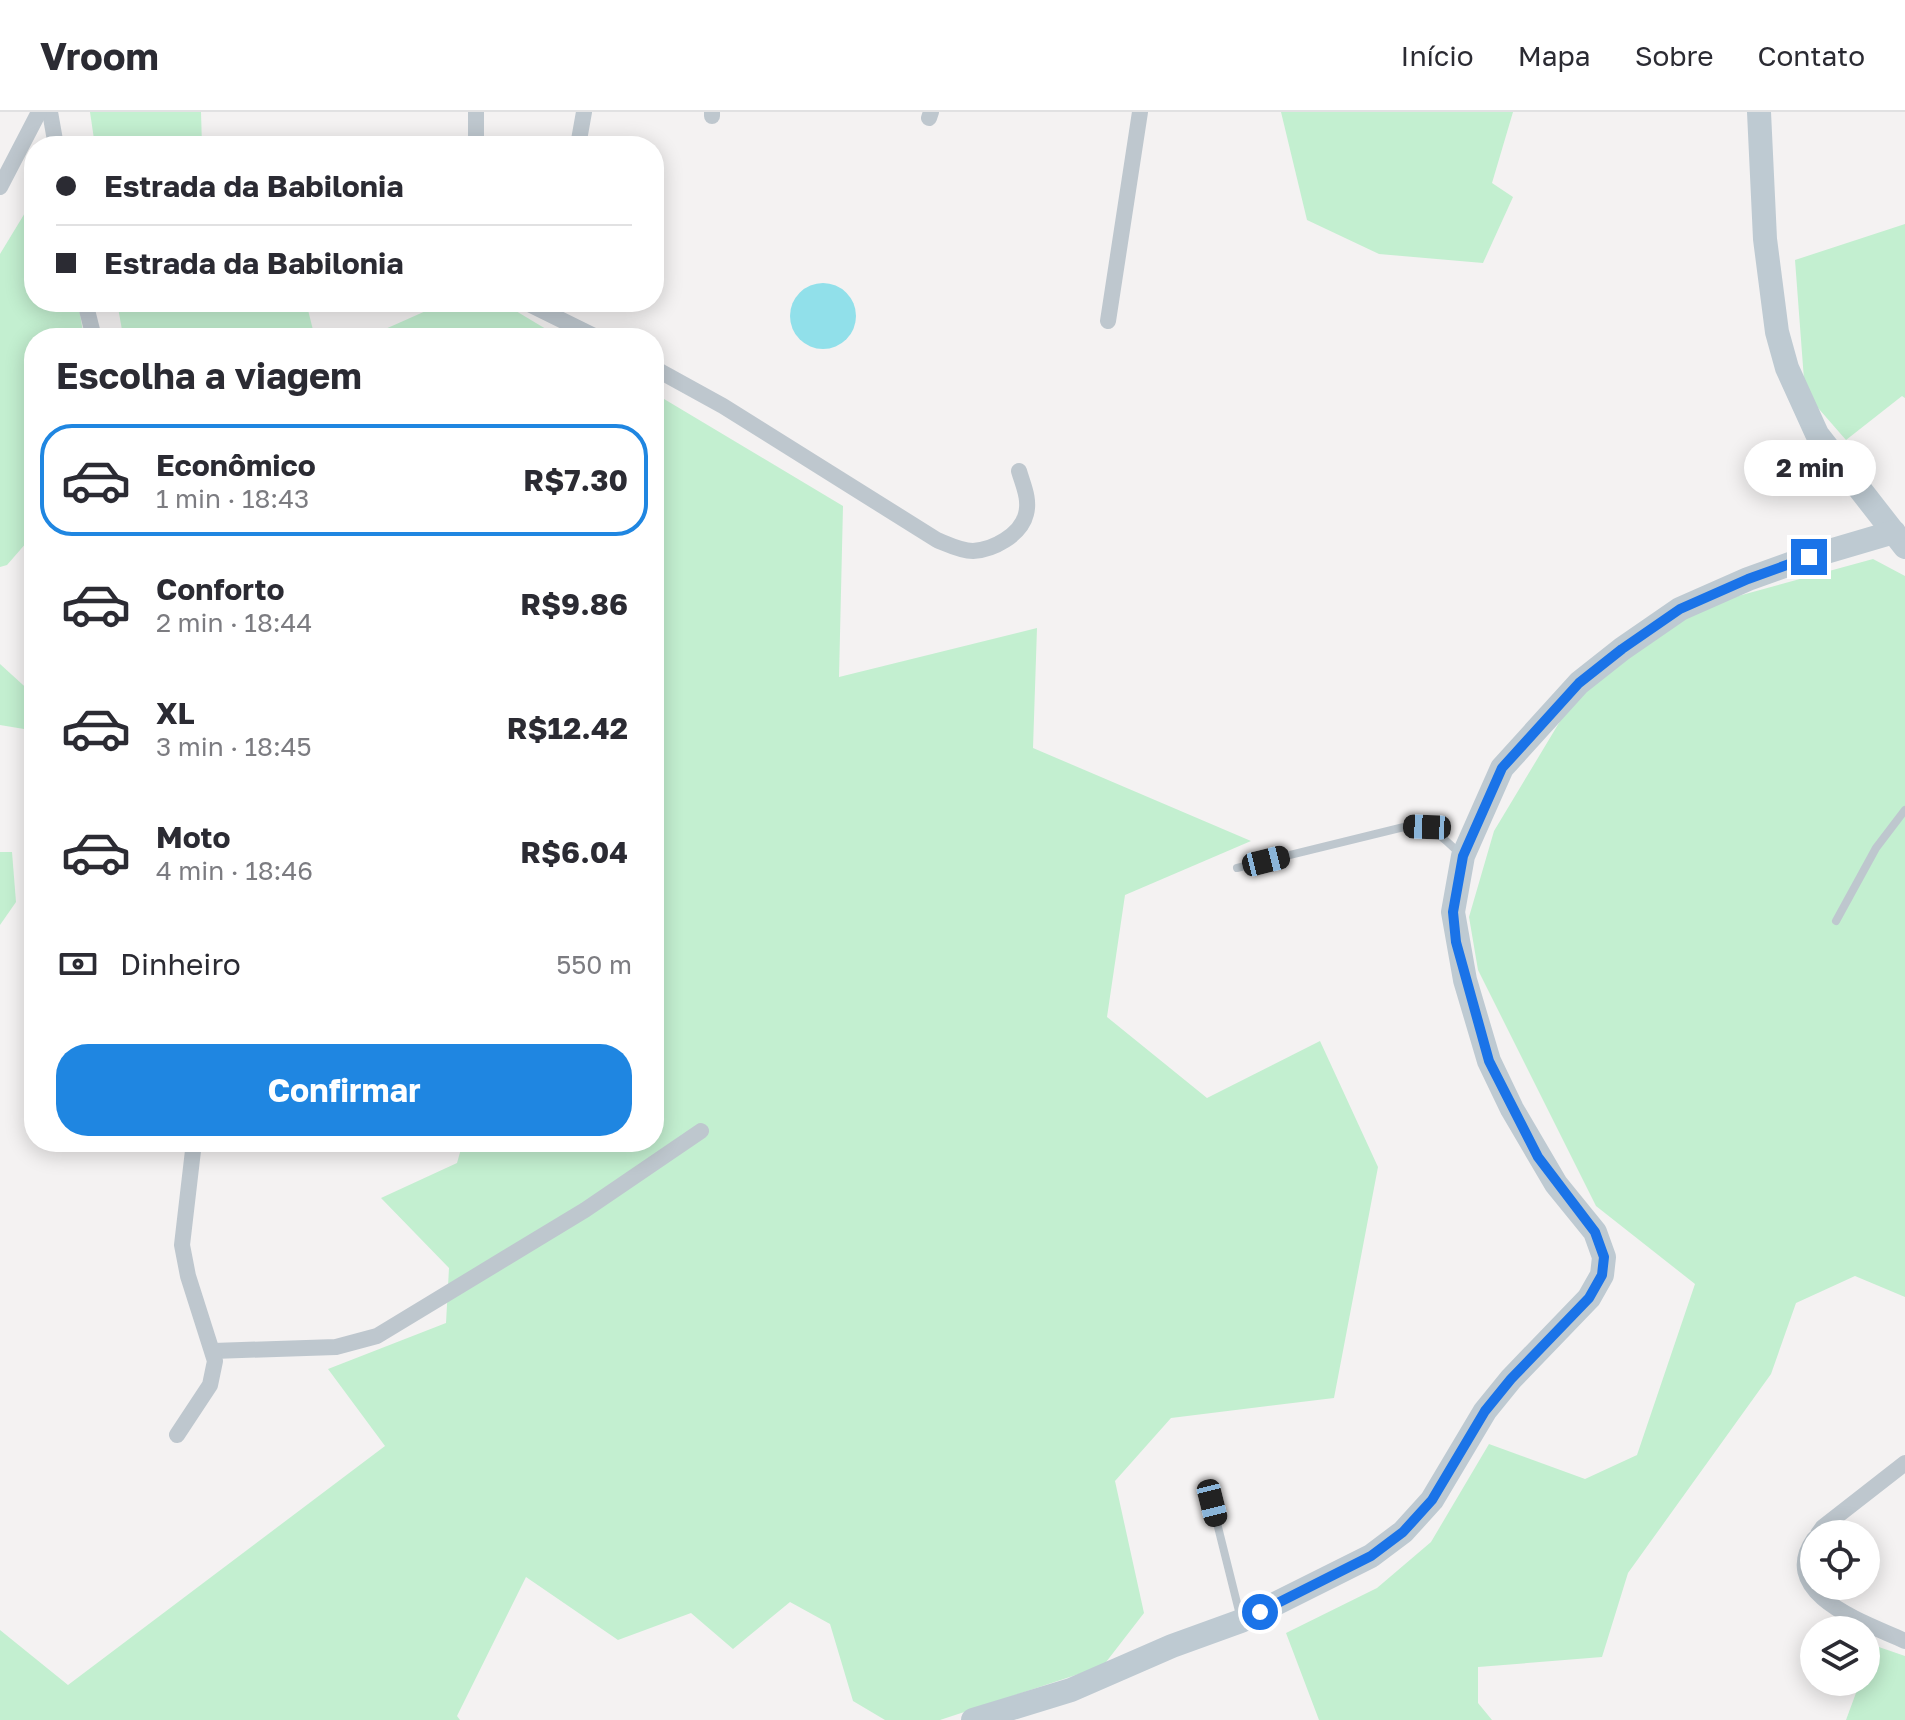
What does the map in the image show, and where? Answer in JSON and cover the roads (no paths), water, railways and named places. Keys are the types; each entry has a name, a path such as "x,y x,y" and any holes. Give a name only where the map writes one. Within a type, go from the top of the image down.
{"street":[{"path":"27,136 39,112"},
{"path":"50,112 54,136"},
{"path":"476,112 476,136"},
{"path":"580,136 584,112"},
{"path":"1108,321 1140,112"},
{"path":"973,1720 1071,1690 1172,1646 1241,1621 1371,1556 1403,1532 1432,1500 1485,1411 1511,1379 1589,1298 1602,1275 1604,1257 1595,1232 1538,1157 1489,1061 1456,942 1453,912 1463,856 1502,768 1579,683 1622,649 1680,609 1748,579 1809,557 1901,536 1817,434 1787,368 1777,332 1765,239 1759,112"},
{"path":"0,187 24,141"},
{"path":"545,312 578,328"},
{"path":"664,374 723,406 937,540 971,551 995,547 1014,533 1026,516 1027,497 1019,471"},
{"path":"213,1351 336,1347 377,1336 585,1210 701,1131"},
{"path":"177,1435 210,1385 215,1361 188,1276 182,1245 193,1152"},
{"path":"1832,1520 1905,1463"},
{"path":"1825,1600 1905,1641"}],"lane":[{"path":"1836,921 1876,848 1905,810"},
{"path":"1237,868 1408,826 1427,827 1463,856"},
{"path":"1212,1503 1241,1621"}],"water":[{"path":"823,283 836,286 846,293 853,303 856,316 853,329 846,339 836,346 823,349 810,346 800,339 793,329 790,316 793,303 800,293 810,286"}]}
